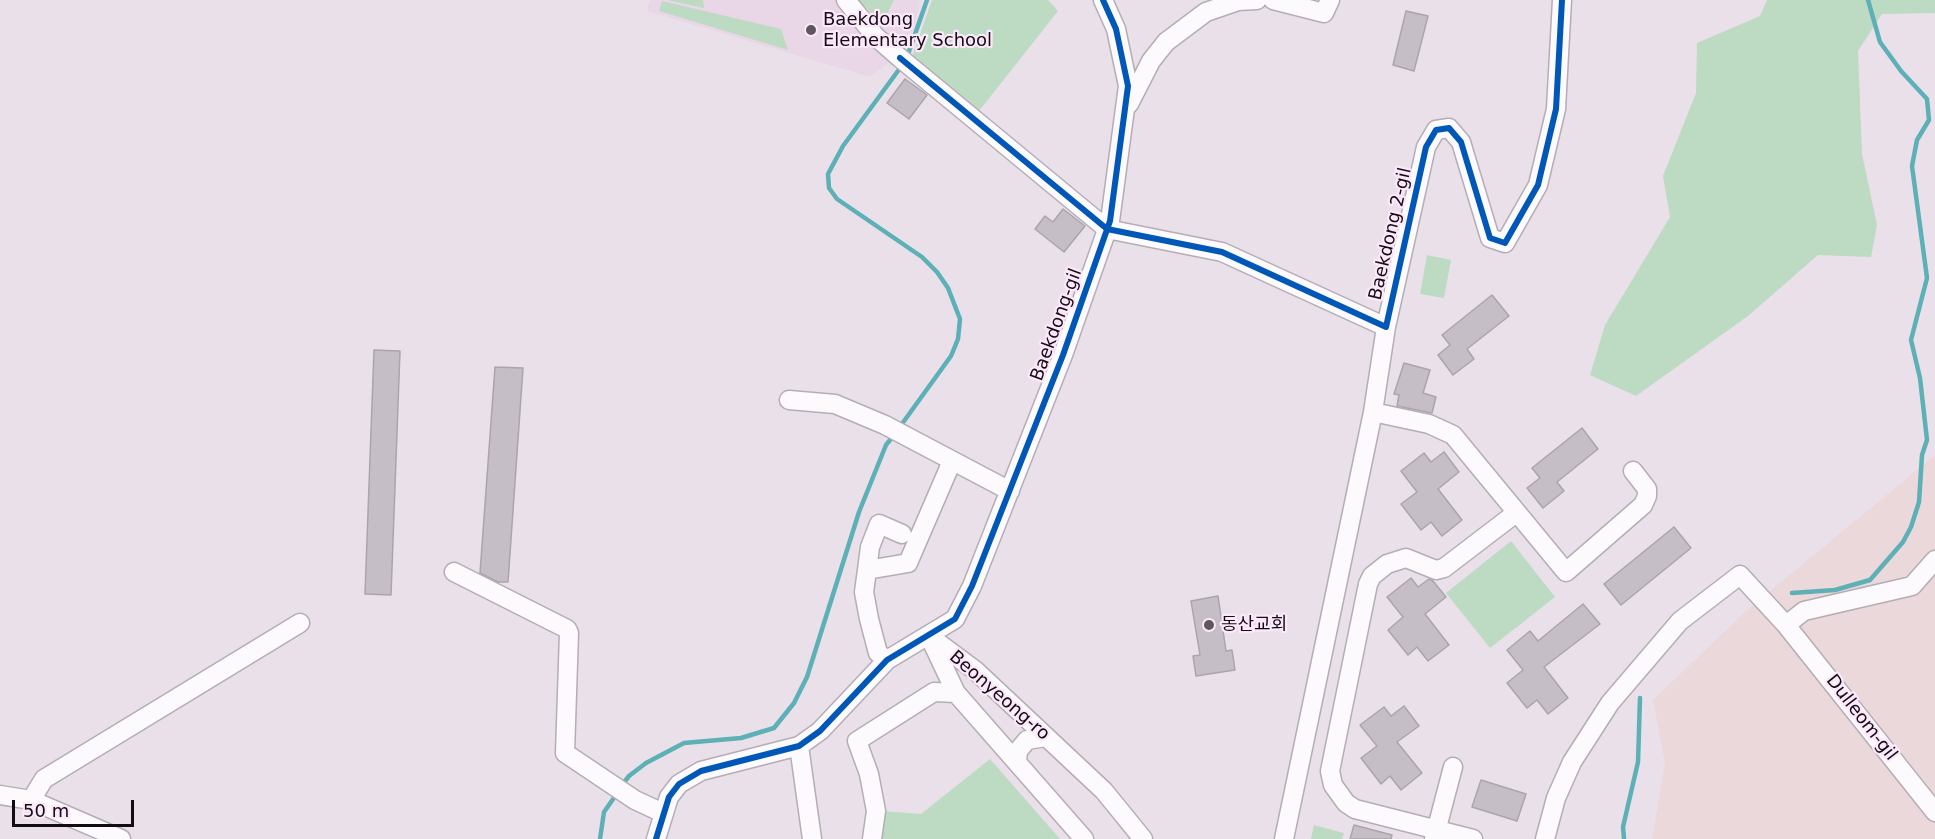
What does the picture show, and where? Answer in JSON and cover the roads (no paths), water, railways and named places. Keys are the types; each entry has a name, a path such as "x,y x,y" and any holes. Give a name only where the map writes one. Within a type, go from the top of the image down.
{"street":[{"name":"Baekdong 2-gil","path":"846,0 875,36 1107,230 1221,252 1386,327 1426,147 1436,130 1449,128 1461,142 1490,238 1504,243 1538,184 1556,109 1562,0"},
{"name":"Baekdong-gil","path":"799,746 820,731 887,660 955,619 972,586 1010,491 1107,230 1128,86 1116,29 1103,0"},
{"path":"1125,112 1151,61 1166,42 1216,4 1257,0"},
{"path":"1273,0 1324,13 1330,0"},
{"path":"1284,839 1373,412 1386,327"},
{"path":"789,400 835,404 885,425 1010,491"},
{"path":"1373,412 1429,424 1453,435 1484,466 1516,513 1566,572 1643,506 1647,489 1633,471"},
{"path":"867,570 908,563 952,461"},
{"path":"1473,839 1436,835 1355,809 1346,803 1333,785 1330,771 1368,584 1378,568 1406,558 1437,570 1444,568 1516,513"},
{"path":"887,660 878,653 864,592 870,547 879,524 902,534"},
{"path":"1786,625 1803,611 1912,586 1935,560"},
{"path":"454,572 567,629 569,633 565,753 634,800 663,813"},
{"name":"Dulleom-gil","path":"1545,839 1556,798 1572,762 1610,703 1680,621 1740,575 1786,625 1935,812"},
{"path":"31,800 44,779 300,623"},
{"name":"Beonyeong-ro","path":"929,636 956,693 1084,839"},
{"name":"Beonyeong-ro","path":"929,636 976,672 1104,791 1143,839"},
{"path":"872,839 876,811 869,774 857,741 934,692 956,693"},
{"path":"1017,762 1018,751 1027,740 1046,737"},
{"path":"656,839 669,797 693,774 799,746 812,839"},
{"path":"1436,835 1453,767"},
{"path":"0,795 31,800 79,831 121,839"}],"waterway":[{"path":"907,57 927,0"},
{"path":"1792,593 1835,590 1870,580 1903,542 1911,527 1919,502 1922,455 1927,440 1920,378 1911,340 1927,278 1912,166 1917,140 1929,120 1927,99 1901,71 1880,42 1868,0"},
{"path":"899,428 951,356 958,339 960,319 948,288 937,272 922,257 837,199 829,188 828,174 843,146 903,64"},
{"path":"622,785 629,776 646,763 684,743 741,738 774,728 794,703 807,677 859,512 886,445 894,435"},
{"path":"1624,839 1623,827 1638,762 1640,698"},
{"path":"600,839 604,812 618,792"}],"place":[{"name":"Baekdong Elementary School","path":"811,30"},
{"name":"동산교회","path":"1209,625"}]}
